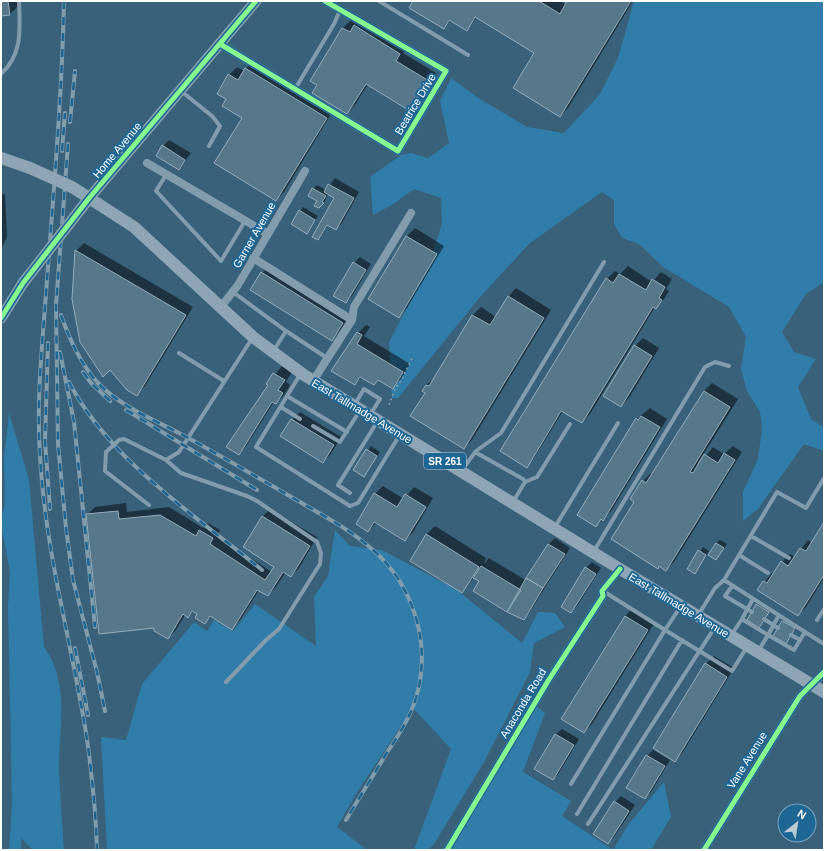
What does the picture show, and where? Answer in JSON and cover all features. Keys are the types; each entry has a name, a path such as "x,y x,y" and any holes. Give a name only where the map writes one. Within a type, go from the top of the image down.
{"main road":[{"name":"East Tallmadge Avenue","path":"1,158 30,168 72,187 118,215 149,240 220,308 253,337 313,381 620,570 824,692"}],"street":[{"name":"Home Avenue","path":"1,318 23,283 90,197 256,1"},
{"name":"Beatrice Drive","path":"220,44 398,152 446,71 325,1"},
{"path":"147,163 268,234"},
{"name":"Garner Avenue","path":"220,308 254,258 305,170"},
{"path":"313,381 352,320 354,307 411,213"},
{"path":"254,258 352,320"},
{"name":"Anaconda Road","path":"447,850 548,681 603,596 602,591 620,570"},
{"name":"Vane Avenue","path":"704,850 800,696 824,672"}],"lane":[{"path":"1,74 13,60 19,45 19,1"},
{"path":"379,1 468,55"},
{"path":"294,90 334,24 340,10"},
{"path":"180,91 212,116 220,126 209,146"},
{"path":"166,175 156,191 221,261 245,221"},
{"path":"461,472 475,452 501,433 604,262"},
{"path":"233,291 286,331 327,358"},
{"path":"272,352 286,331"},
{"path":"166,460 179,452 253,337"},
{"path":"179,353 224,381"},
{"path":"593,553 705,367 715,362 729,366"},
{"path":"301,373 256,447 350,506 358,503 400,434"},
{"path":"313,426 340,442 347,432 365,413 380,398 364,389 365,413 338,485 350,492"},
{"path":"287,396 347,432"},
{"path":"281,406 300,418"},
{"path":"554,529 618,423"},
{"path":"512,503 525,482 537,477 570,424"},
{"path":"149,506 105,471 106,452 119,440 124,439 166,460 180,473 258,501 317,542 321,553 320,564 279,629 266,640 226,682"},
{"path":"475,452 523,479 525,482"},
{"path":"698,616 715,588 724,580 777,492 806,508 824,478"},
{"path":"751,536 789,558"},
{"path":"739,555 768,573"},
{"path":"724,580 824,644"},
{"path":"732,586 725,596 752,612"},
{"path":"602,591 732,671 768,635 779,615"},
{"path":"731,636 754,599"},
{"path":"572,784 681,606"},
{"path":"817,620 824,609"},
{"path":"742,619 794,650 805,632"},
{"path":"764,619 778,628"},
{"path":"588,824 716,627"},
{"path":"791,635 800,640"},
{"path":"577,814 682,640"}],"path":[{"path":"389,405 396,387 401,382 413,356"}],"shaded area":[{"path":"634,1 824,1 824,282 806,294 782,332 794,352 816,359 798,387 811,419 824,428 824,451 804,444 758,509 743,521 743,492 758,459 762,429 760,412 747,391 741,369 746,337 729,307 663,267 639,244 622,238 614,224 614,200 602,192 530,243 480,297 398,398 392,398 389,342 429,266 442,223 441,198 414,189 392,205 373,215 370,177 401,155 411,153 428,158 449,143 440,101 451,78 480,99 527,127 564,133 600,94 618,58"},
{"path":"9,413 29,480 44,647 52,661 60,690 61,721 59,768 64,850 33,850 21,838 21,850 9,850 12,805 8,607 10,572 1,524 5,502 4,458"},
{"path":"335,530 350,546 382,550 457,590 522,643 538,612 555,613 565,627 534,643 530,672 484,762 434,844 428,850 414,850 451,749 413,708 357,792 337,827 367,850 107,850 101,737 126,740 142,684 194,622 207,631 214,620 233,631 255,604 316,646 314,597 328,576"},
{"path":"537,707 545,713 523,772 571,801 562,816 613,850 451,850"},
{"path":"664,782 671,817 651,850 613,850 628,825"}],"building":[{"path":"1,1 8,1 10,15 1,16"},
{"path":"413,1 539,1 560,14 567,1 631,1 560,117 513,88 534,53 475,17 467,31 449,20 444,29 409,8"},
{"path":"354,25 400,54 396,61 429,81 410,111 366,84 347,114 312,93 317,85 310,81 342,28 350,32"},
{"path":"245,68 327,118 276,201 214,163 242,118 222,106 226,99 217,94 228,74 238,80"},
{"path":"162,145 185,160 179,170 156,156"},
{"path":"328,184 354,198 336,230 327,225 318,240 312,237 334,198 324,192"},
{"path":"312,188 326,196 322,202 324,203 319,208 314,206 317,201 308,196"},
{"path":"299,210 315,220 307,234 291,224"},
{"path":"406,236 437,254 399,318 368,299"},
{"path":"75,250 186,315 137,396 127,390 110,370 103,377 80,342 72,299"},
{"path":"353,262 366,270 346,303 333,296"},
{"path":"261,272 343,323 332,341 250,290"},
{"path":"619,274 646,290 652,279 665,287 659,298 662,300 656,309 653,307 582,423 561,411 527,468 500,451 606,278 613,283"},
{"path":"508,296 544,318 464,449 410,416 425,393 422,391 426,385 429,386 472,315 490,325"},
{"path":"357,332 362,335 357,344 403,372 393,389 378,380 374,385 360,377 355,385 331,371"},
{"path":"634,345 652,356 621,407 603,396"},
{"path":"273,373 285,380 278,390 283,393 276,404 272,402 239,455 226,447 268,385 266,384"},
{"path":"704,391 730,407 690,472 693,473 704,454 718,463 724,453 735,460 666,571 659,566 658,569 611,539 634,502 630,499 642,480 646,483"},
{"path":"641,416 660,427 603,521 601,519 596,527 577,515 636,418 638,420"},
{"path":"291,419 334,445 323,463 280,436"},
{"path":"366,449 377,456 364,477 353,470"},
{"path":"374,493 397,507 405,494 426,507 405,541 374,522 368,532 356,524"},
{"path":"118,511 119,519 160,515 196,536 199,530 213,538 210,544 265,580 274,567 243,547 262,516 310,546 291,577 283,572 268,596 257,590 232,630 210,616 205,624 195,618 197,614 192,611 188,618 183,614 168,639 154,631 154,628 99,634 86,514"},
{"path":"824,522 824,575 798,616 757,590 763,581 767,583 781,561 788,566 800,548 806,551"},
{"path":"426,534 479,567 462,593 410,561"},
{"path":"716,543 724,548 716,560 708,555"},
{"path":"548,544 565,554 543,588 526,578"},
{"path":"698,550 706,555 695,574 687,569"},
{"path":"481,566 521,590 507,612 473,591 479,581 473,578"},
{"path":"585,567 596,574 571,613 561,607"},
{"path":"526,578 543,588 524,620 507,612"},
{"path":"756,604 769,612 759,628 747,620"},
{"path":"625,616 648,630 584,733 561,719"},
{"path":"782,621 795,628 786,644 773,636"},
{"path":"705,663 727,677 675,762 653,748"},
{"path":"555,734 574,745 553,780 534,769"},
{"path":"646,755 665,766 645,799 626,788"},
{"path":"614,801 629,811 608,844 593,834"}],"railway":[{"path":"64,1 57,140 40,368 39,433 47,527 87,739 94,794 97,850"},
{"path":"70,122 75,71"},
{"path":"62,151 65,113"},
{"path":"68,144 56,305 58,444 66,528 73,580 97,672 105,711"},
{"path":"61,315 72,342 86,367 98,383 116,399 208,449 345,529 373,550 399,581 409,599 416,618 420,637 422,658 416,698 403,727 346,820"},
{"path":"48,343 45,441 50,509"},
{"path":"60,352 74,422 95,627"},
{"path":"83,372 91,383 110,401"},
{"path":"69,382 86,410 107,437 130,462 182,507 262,570"},
{"path":"126,410 257,490"},
{"path":"75,648 88,715"}],"cycle path":[{"path":"1,318 23,283 90,197 256,1"},
{"path":"220,44 398,151 446,71 325,1"},
{"path":"447,850 548,681 603,596 602,591 620,569"},
{"path":"704,850 800,696 824,672"}]}
